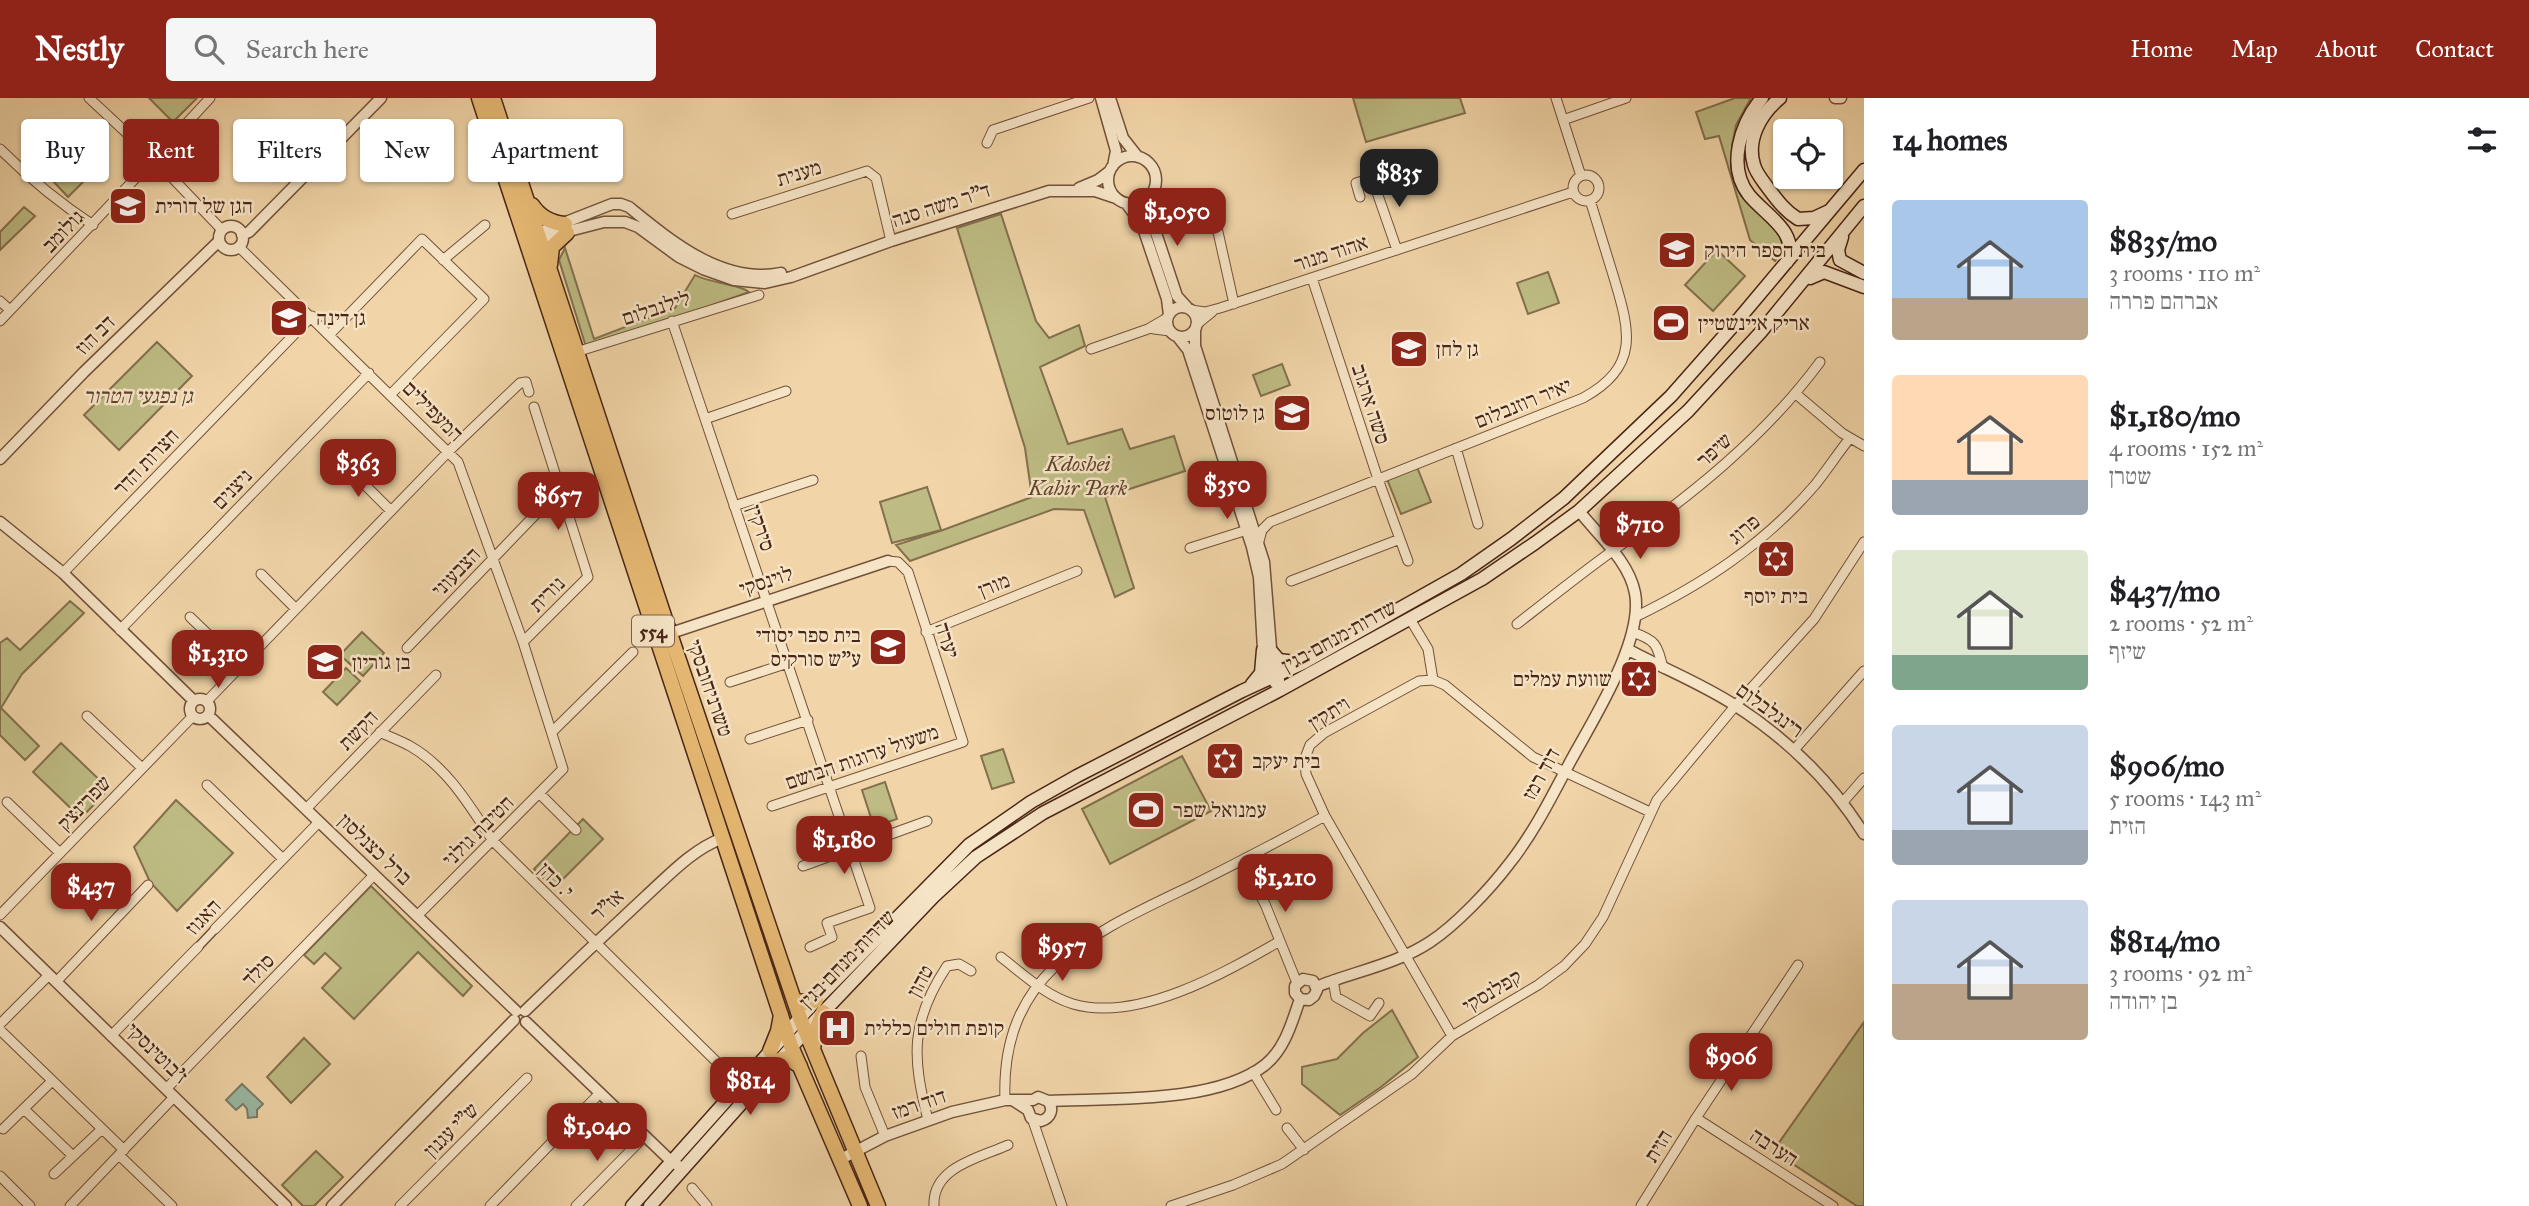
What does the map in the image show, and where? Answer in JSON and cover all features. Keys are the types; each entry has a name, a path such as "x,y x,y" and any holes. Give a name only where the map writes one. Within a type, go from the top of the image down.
{"main road":[{"name":"טשרניחובסקי","path":"479,98 550,270 570,354"},
{"name":"טשרניחובסקי","path":"493,98 525,195 570,354 663,635 802,1025 878,1206"},
{"path":"1762,98 1745,123 1738,154 1739,166 1749,195 1781,227 1789,240 1791,251 1786,264"},
{"path":"1780,98 1756,128 1751,145 1756,170 1777,201 1798,219 1814,218 1832,209"},
{"name":"שדרות מנחם בגין","path":"775,1055 969,845 1031,802 1077,776 1303,663 1461,574 1564,498 1671,396 1864,170"},
{"path":"525,195 540,216 566,228 552,247 550,270"},
{"name":"שדרות מנחם בגין","path":"820,1006 976,857 1043,813 1280,690 1482,579 1579,510 1688,411 1734,362 1864,206"},
{"path":"1844,232 1838,250 1840,260 1864,274"},
{"path":"1801,284 1824,272 1864,287"},
{"name":"טשרניחובסקי","path":"663,635 723,838 789,1039 860,1206"},
{"path":"1245,690 1261,673 1267,650 1281,661 1303,663"},
{"path":"794,1000 820,1006 814,1036 814,1054"},
{"path":"650,1206 775,1055 781,1013"},
{"path":"632,1206 740,1085 775,1055"},
{"path":"775,1055 800,1066"}],"street":[{"path":"89,98 123,130"},
{"path":"191,119 210,98"},
{"path":"175,182 221,235 223,247 229,250 241,241 381,98"},
{"path":"987,144 993,130 1089,98"},
{"path":"1101,98 1116,151 1109,186 1142,225 1167,299 1173,333 1188,350 1247,530 1259,578 1267,650 1280,690"},
{"path":"1110,98 1123,138 1155,174 1156,182 1151,194 1149,214 1177,296 1195,314 1195,346 1259,541 1267,576 1267,650"},
{"path":"1556,98 1581,176"},
{"path":"1563,120 1626,98"},
{"path":"1835,98 1841,98"},
{"path":"0,149 60,203 93,225"},
{"path":"1111,169 1121,159 1138,157"},
{"name":"ד\"ר משה סנה","path":"1069,190 1087,186 1111,169"},
{"name":"מענית","path":"732,214 867,171 876,178 891,241"},
{"path":"1581,176 1591,176 1597,182 1597,195 1590,200 1578,199 1573,192 1574,182 1581,176"},
{"path":"1360,197 1356,183 1372,178 1397,250"},
{"name":"גולומב","path":"0,321 132,182"},
{"name":"ד\"ר משה סנה","path":"535,237 566,228 604,222 633,224 690,263 721,276 755,283 783,279 891,241 1049,191 1095,191 1121,201"},
{"name":"אהוד מנור","path":"1196,327 1205,316 1220,309 1573,192"},
{"path":"1121,201 1142,201 1151,194"},
{"name":"יאיר רוזנבלום","path":"1270,522 1583,398 1600,388 1616,371 1625,353 1628,331 1590,200"},
{"name":"ד\"ר משה סנה","path":"566,228 612,204 621,204 629,207 684,249 724,268 763,275 825,263"},
{"path":"1214,214 1234,304"},
{"path":"443,260 485,225"},
{"path":"221,235 234,227 241,241"},
{"name":"דב הוז","path":"0,459 221,235"},
{"path":"330,334 422,239 484,299 391,394"},
{"name":"המעפילים","path":"241,241 458,462 494,558 564,769"},
{"name":"סשה ארגוב","path":"1312,278 1408,561"},
{"name":"לילנבלום","path":"570,354 759,295"},
{"path":"0,301 10,310"},
{"path":"1091,349 1148,329 1178,307 1189,309"},
{"name":"אהוד מנור","path":"1189,309 1205,312 1220,309"},
{"name":"חצרות הדר","path":"63,573 312,316"},
{"name":"סירקין","path":"672,321 870,908 827,923 832,937 810,947"},
{"path":"1148,329 1186,336 1196,327"},
{"name":"שיפר","path":"1517,624 1714,475 1796,394 1820,362"},
{"name":"ניצנים","path":"120,630 369,373"},
{"path":"207,701 449,451 520,383 526,382 529,392"},
{"path":"705,419 786,391"},
{"path":"1796,394 1850,438 1864,446"},
{"name":"נורית","path":"523,642 588,577 534,407"},
{"name":"פרוג","path":"1635,617 1705,581 1758,540 1815,485 1850,438"},
{"path":"1456,448 1478,524"},
{"path":"346,467 391,511"},
{"path":"734,506 813,480"},
{"name":"הצבעוני","path":"407,648 560,489"},
{"name":"דוד רמז","path":"1300,999 1312,999 1316,987 1403,955 1430,942 1465,911 1497,877 1534,828 1603,702 1627,649 1637,609 1635,591 1627,570 1579,510"},
{"path":"1251,516 1259,522 1270,522"},
{"path":"0,522 63,573 194,701"},
{"path":"1259,541 1262,530 1270,522"},
{"path":"1190,548 1247,530"},
{"path":"1292,582 1400,539"},
{"name":"קפלנסקי","path":"1171,1206 1282,1164 1412,1074 1452,1037 1538,985 1564,966 1585,944 1603,917 1650,813 1678,772 1814,619 1864,542"},
{"name":"לוינסקי","path":"663,635 888,561"},
{"name":"יערה","path":"888,561 898,562 908,572 963,741"},
{"name":"מורן","path":"926,632 1077,571"},
{"path":"261,575 296,609"},
{"path":"190,617 241,666"},
{"path":"1410,619 1428,649 1433,680 1446,685 1533,757 1650,813"},
{"path":"1632,632 1657,644 1663,668"},
{"name":"רינגלבלום","path":"1627,649 1736,705 1794,750 1843,801 1864,834"},
{"path":"553,731 633,653"},
{"path":"730,682 788,663"},
{"path":"1794,750 1864,671"},
{"name":"הקשת","path":"306,809 436,675"},
{"name":"ויתקין","path":"1433,680 1419,681 1324,733 1311,746 1305,758 1306,774 1325,816 1452,1037"},
{"path":"194,701 207,701 210,708 208,715 199,719 193,716 190,707 194,701"},
{"name":"ברל כצנלסון","path":"208,715 672,1162 685,1166"},
{"path":"88,716 142,768"},
{"name":"שפרינצק","path":"0,915 193,716"},
{"path":"750,739 808,720"},
{"name":"י. כהן","path":"380,732 411,747 429,760 467,801 493,841 740,1085"},
{"name":"משעול ערוגות הבושם","path":"772,806 963,741"},
{"name":"חטיבת גולני","path":"417,916 564,769"},
{"path":"1843,801 1864,778"},
{"path":"207,785 283,859"},
{"path":"1856,787 1864,795"},
{"path":"539,793 576,830"},
{"path":"7,802 60,853"},
{"path":"1241,861 1265,904 1297,982 1294,990 1300,999 1282,1045 1264,1066 1232,1083 1188,1094 1072,1100 1034,1112 1010,1100 1004,1072 1009,1046 1037,985 1051,969 1083,941 1121,919 1241,861 1325,816"},
{"path":"803,866 926,821"},
{"name":"האגוז","path":"111,1036 319,822"},
{"name":"אז\"ר","path":"336,1205 594,943 686,860 713,841 723,838"},
{"name":"סולד","path":"70,1206 121,1153 170,1093 374,875"},
{"path":"0,1024 148,885"},
{"name":"ז'בוטינסקי","path":"0,927 286,1206"},
{"path":"1001,957 1057,998 1090,1007 1124,1006 1160,999 1197,985 1280,942"},
{"name":"טהון","path":"928,1120 918,1079 916,1046 923,1010 947,966 959,964 971,971"},
{"name":"הזית","path":"1641,1206 1798,965"},
{"path":"1297,982 1306,978 1313,981 1316,987"},
{"path":"1333,980 1336,997 1370,1016 1379,1003"},
{"path":"0,1030 102,1129 172,1206"},
{"path":"861,1056 865,1087 886,1136"},
{"path":"1253,1072 1276,1110"},
{"name":"ש\"י עגנון","path":"400,1206 527,1078"},
{"path":"3,1129 52,1081"},
{"path":"490,1206 600,1093"},
{"path":"1050,1106 1042,1097 1034,1112 1040,1141 1062,1206"},
{"name":"דוד רמז","path":"841,1159 886,1136 928,1120 1010,1100"},
{"path":"24,1109 73,1156"},
{"name":"הערבה","path":"1696,1118 1833,1206"},
{"path":"1287,1128 1304,1150"},
{"path":"54,1174 102,1129"},
{"path":"576,1206 640,1141"},
{"path":"934,1206 934,1193 940,1180 950,1170 1009,1145"},
{"path":"0,1176 30,1206"},
{"path":"692,1188 707,1206"}],"green space":[{"path":"149,98 197,98 176,119 170,119"},
{"path":"1353,98 1460,98 1465,113 1366,142"},
{"path":"1735,98 1751,98 1736,125 1732,146 1734,169 1777,229 1785,247 1775,261 1750,240 1719,136 1705,139 1696,112"},
{"path":"54,182 83,182 68,197"},
{"path":"24,207 35,216 0,250 0,232"},
{"name":"Kdoshei Kahir Park","path":"1001,214 1036,321 1049,338 1079,325 1085,346 1040,367 1068,444 1122,429 1130,449 1174,436 1185,471 1105,497 1134,588 1115,597 1084,510 1054,509 910,561 896,545 1032,497 1025,448 957,228"},
{"path":"565,248 594,339 675,308 695,275 749,292 587,350 559,260"},
{"path":"1717,250 1745,276 1713,311 1685,285"},
{"path":"1548,272 1559,303 1528,314 1517,283"},
{"name":"גן נפגעי הטרור","path":"157,342 192,376 119,450 84,415"},
{"path":"1282,364 1290,385 1261,396 1253,375"},
{"path":"1417,467 1431,502 1401,514 1387,479"},
{"path":"927,487 941,530 892,543 880,502"},
{"path":"70,601 84,613 22,674 1,708 39,746 25,760 0,735 0,643 7,638 20,650"},
{"path":"362,632 384,653 363,676 340,655"},
{"path":"346,668 360,681 337,705 323,692"},
{"path":"61,743 109,789 81,818 33,772"},
{"path":"1003,749 1014,782 992,789 981,756"},
{"name":"עמנואל שפר","path":"1182,756 1211,811 1110,864 1082,809"},
{"path":"885,782 897,819 874,827 862,790"},
{"path":"176,800 233,853 177,911 150,882 134,847"},
{"path":"583,819 603,839 554,888 534,869"},
{"path":"371,886 472,986 463,996 418,952 354,1019 322,988 341,968 325,953 314,964 304,955"},
{"path":"1392,1010 1418,1057 1340,1115 1302,1084 1302,1067 1337,1059 1363,1033"},
{"path":"1864,1022 1864,1206 1857,1206 1773,1151"},
{"path":"304,1038 330,1064 291,1103 267,1077"},
{"path":"316,1151 343,1177 314,1206 303,1206 282,1185"}],"shaded area":[{"path":"242,1084 263,1104 257,1110 257,1117 248,1118 243,1104 236,1110 226,1100"}],"place":[{"name":"הגן של דורית","path":"128,206"},
{"name":"בית הספר הירוק","path":"1677,250"},
{"name":"גן דינה","path":"289,318"},
{"name":"אריק איינשטיין","path":"1671,323"},
{"name":"גן לחן","path":"1409,349"},
{"name":"גן לוטוס","path":"1292,413"},
{"name":"בית יוסף","path":"1776,559"},
{"name":"בית ספר יסודי ע\"ש סורקיס","path":"888,647"},
{"name":"בן גוריון","path":"325,662"},
{"name":"שוועת עמלים","path":"1639,679"},
{"name":"בית יעקב","path":"1225,761"},
{"name":"עמנואל שפר","path":"1146,810"},
{"name":"קופת חולים כללית","path":"837,1028"}]}
